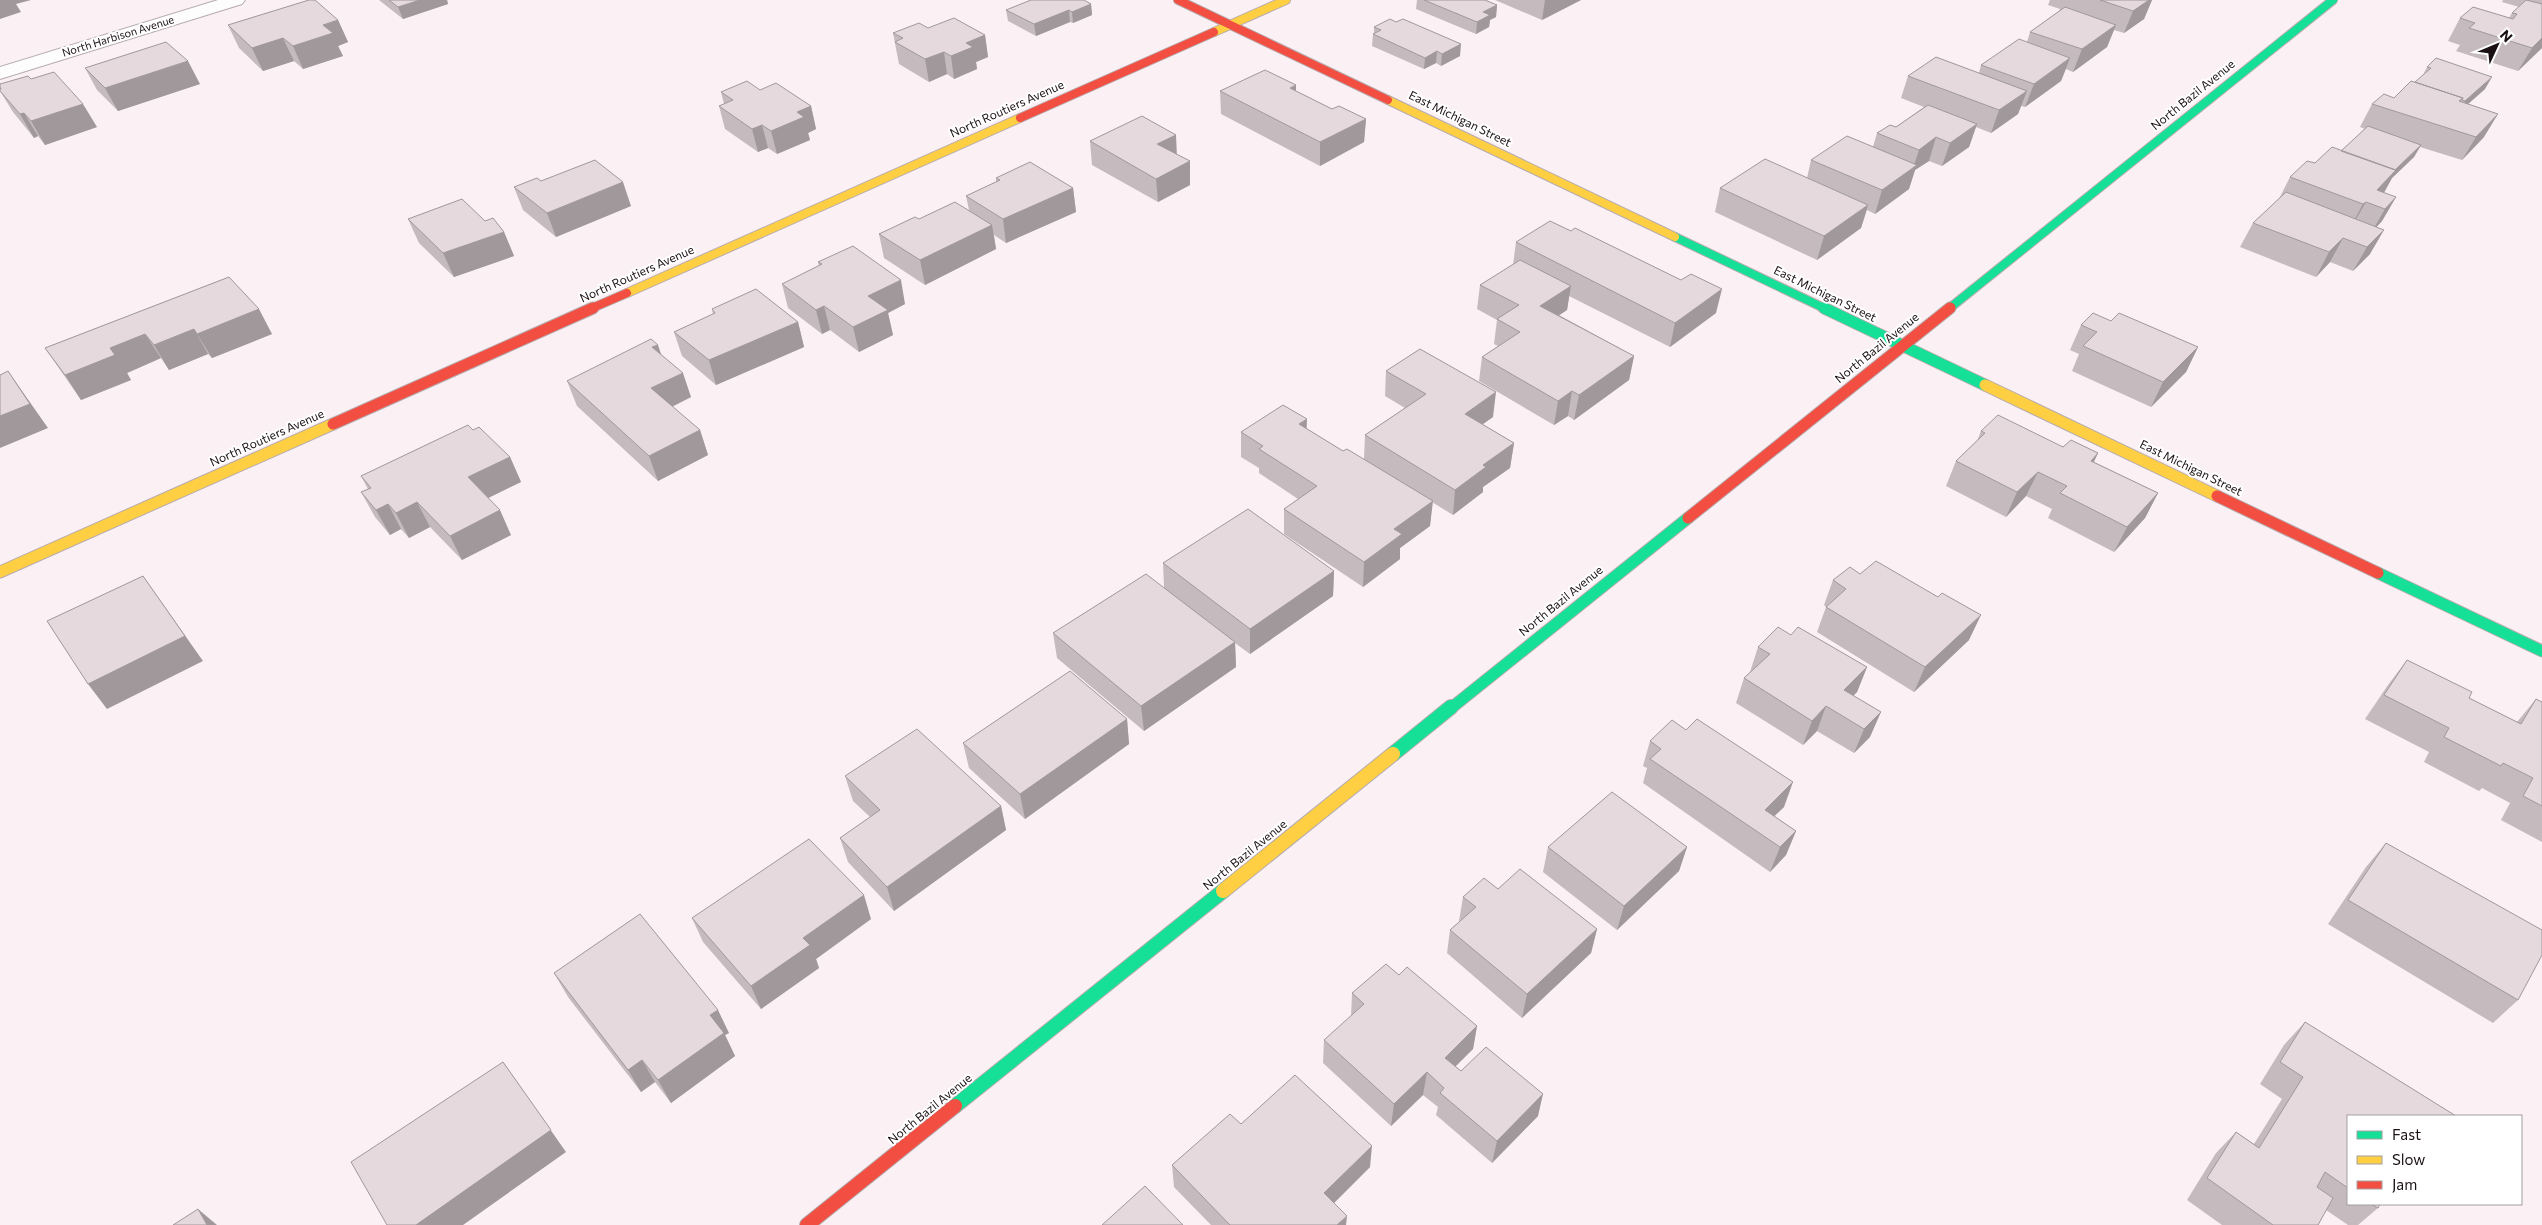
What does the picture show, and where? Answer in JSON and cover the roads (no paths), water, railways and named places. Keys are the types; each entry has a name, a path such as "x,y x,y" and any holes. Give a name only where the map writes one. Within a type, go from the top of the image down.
{"street":[{"name":"North Harbison Avenue","path":"0,73 236,0"},
{"name":"East Michigan Street","path":"1178,0 2542,651"},
{"name":"North Routiers Avenue","path":"0,572 1286,0"},
{"name":"North Bazil Avenue","path":"807,1225 2333,0"}]}
